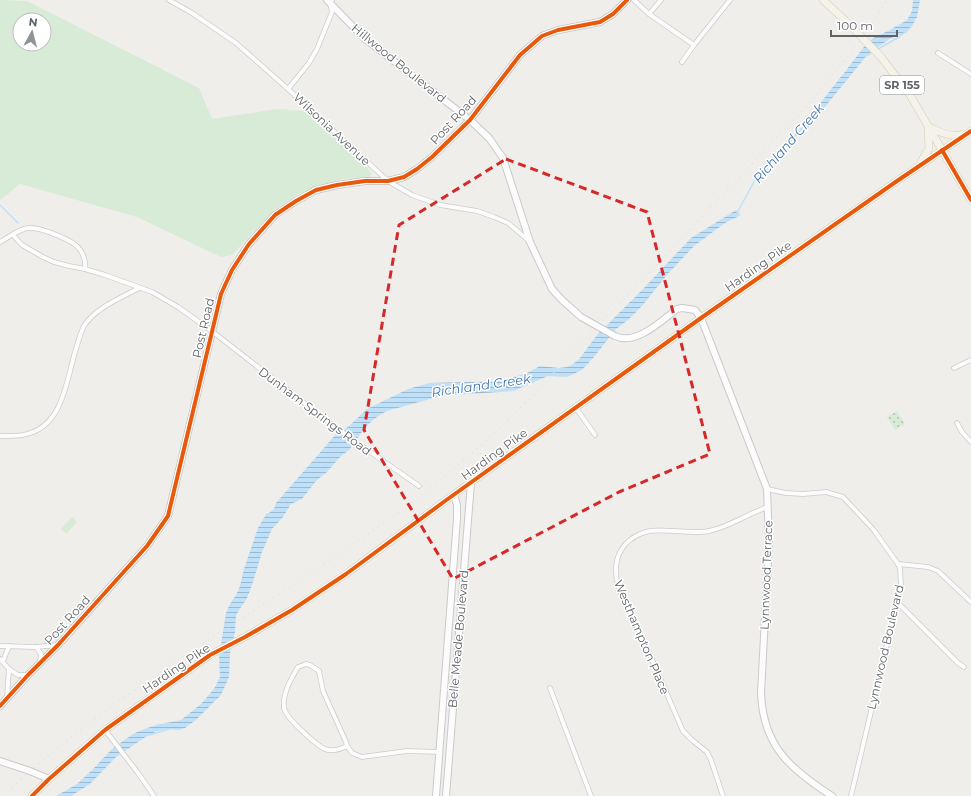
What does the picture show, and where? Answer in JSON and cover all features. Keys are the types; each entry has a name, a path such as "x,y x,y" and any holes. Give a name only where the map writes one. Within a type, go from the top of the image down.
{"main road":[{"name":"SR 155","path":"823,0 847,22 892,70 910,95 942,150"},
{"path":"918,166 928,148 928,126 949,135 962,135 970,131"},
{"name":"Harding Pike","path":"32,796 49,779 105,730 210,655 292,610 340,578 701,318 970,131"},
{"path":"942,150 971,200"}],"street":[{"name":"Wilsonia Avenue","path":"169,0 192,12 236,43 388,181 412,194 440,205 477,211 508,223 530,242"},
{"name":"Post Road","path":"0,706 58,645 147,546 168,516 221,294 232,270 249,244 275,215 296,200 316,190 365,181 388,181 404,176 417,169 432,157 470,120 520,55 542,36 558,30 600,22 613,14 627,0"},
{"path":"634,0 649,14 694,45"},
{"path":"649,14 662,0"},
{"path":"682,62 730,0"},
{"path":"288,89 309,63 317,49 332,12 330,1"},
{"name":"Hillwood Boulevard","path":"330,1 364,38 470,120 489,138 503,158 530,242 552,289 581,317 615,336 629,339 639,336 677,309 682,308 695,310 701,318"},
{"path":"938,52 971,74"},
{"path":"0,242 24,229 33,228 43,230 68,239 74,244 83,255 85,269"},
{"name":"Dunham Springs Road","path":"13,235 19,242 42,257 54,262 85,269 152,292 179,308 213,332 355,442 419,486"},
{"path":"0,436 16,436 30,433 45,425 58,409 65,392 79,337 85,326 94,314 139,288"},
{"name":"Lynnwood Terrace","path":"701,318 767,489 769,542 761,693 762,707 770,736 779,751 790,765 806,779 829,795"},
{"path":"954,368 971,360"},
{"path":"576,408 595,435"},
{"path":"957,423 962,432 971,442"},
{"name":"Belle Meade Boulevard","path":"446,796 471,483"},
{"name":"Lynnwood Boulevard","path":"767,489 786,493 803,494 826,492 843,497 873,529 900,568 900,585 897,602 851,796"},
{"name":"Belle Meade Boulevard","path":"436,796 455,547 457,505 454,495"},
{"name":"Westhampton Place","path":"723,796 712,760 707,752 683,731 635,624 617,583 615,571 617,558 623,545 641,533 653,531 709,531 723,528 755,511 768,507"},
{"path":"455,547 465,548"},
{"path":"898,564 928,567 938,571 971,602"},
{"path":"452,586 462,587"},
{"path":"897,602 958,663 964,667"},
{"path":"448,642 458,643"},
{"path":"0,646 36,647 58,645"},
{"path":"9,646 1,660 9,669 18,675 28,675"},
{"path":"36,647 40,654 40,663"},
{"path":"347,746 335,750 323,748 296,725 286,714 284,702 287,688 298,667 301,665 310,665 319,671 323,692 347,746 352,753 362,757 407,751 449,753"},
{"path":"7,699 9,669"},
{"path":"550,688 591,796"},
{"path":"105,730 154,796"},
{"path":"0,761 49,779"}],"highlighted area":[{"path":"506,159 647,212 710,454 619,492 453,579 364,430 399,225"}],"green space":[{"path":"0,0 27,1 49,12 12,12 12,52 52,52 52,14 199,88 212,119 277,109 305,111 366,166 372,174 369,177 343,179 316,186 297,195 274,210 232,255 221,257 137,217 20,184 0,200"},
{"path":"897,411 905,424 895,430 887,417"},
{"path":"72,517 77,522 66,534 61,529"}],"water":[{"path":"913,0 920,0 917,17 912,26 907,32 891,38 868,54 807,129 803,125 863,48 873,38 907,20 912,11"},
{"path":"765,166 769,170 758,181 753,176"},
{"path":"736,210 741,215 725,223 694,246 666,276 642,306 628,320 616,329 582,370 567,377 548,376 513,391 441,396 387,411 374,419 357,439 352,441 353,444 349,450 316,481 302,499 291,504 283,517 272,529 262,552 247,598 236,615 235,632 230,653 229,677 221,695 196,720 185,728 180,730 166,729 157,731 116,757 90,784 71,796 56,796 77,784 112,749 133,734 156,725 181,720 201,704 214,689 220,677 219,657 226,613 240,586 244,569 258,528 267,513 274,509 276,503 337,433 340,433 349,426 367,409 408,389 430,383 501,381 527,373 540,366 559,368 567,367 573,364 580,358 597,335 691,238"}],"waterway":[{"name":"Richland Creek","path":"878,49 899,37 911,27"},
{"name":"Richland Creek","path":"866,56 873,52"},
{"name":"Richland Creek","path":"764,169 805,125"},
{"name":"Richland Creek","path":"737,213 756,178"},
{"path":"0,205 18,223"},
{"name":"Richland Creek","path":"150,735 169,729"}],"railway":[{"path":"3,796 52,753 103,713 155,675 372,532 454,469 483,443 538,390 800,113 846,58 887,0"}],"cycle path":[{"path":"0,706 58,645 147,546 168,516 221,294 232,270 249,244 275,215 316,190 365,181 388,181 404,177 417,169 432,157 470,120 520,55 542,36 558,30 600,22 613,14 627,0"},
{"path":"32,796 49,779 105,730 210,655 292,610 346,574 445,501 701,318 971,131"},
{"path":"942,150 971,200"}]}
